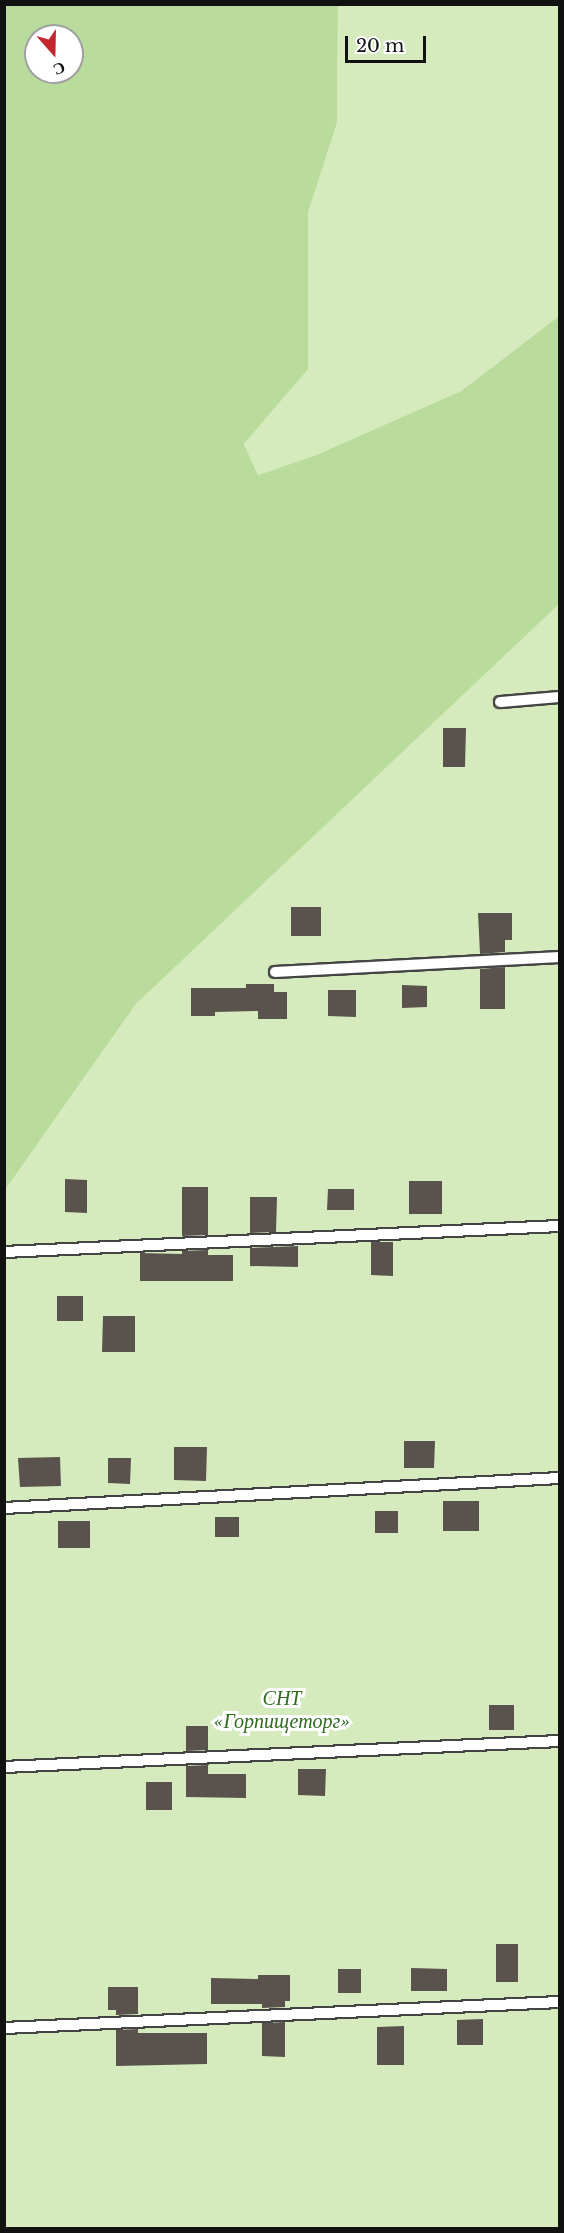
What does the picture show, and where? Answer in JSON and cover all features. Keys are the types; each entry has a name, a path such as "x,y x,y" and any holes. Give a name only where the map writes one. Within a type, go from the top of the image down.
{"lane":[{"path":"500,702 560,697"},
{"path":"275,972 560,957"},
{"path":"4,1252 560,1226"},
{"path":"4,1508 560,1478"},
{"path":"4,1767 560,1741"},
{"path":"4,2028 560,2002"}],"green space":[{"path":"5,4 338,5 337,123 308,213 308,369 244,444 258,475 316,455 461,391 559,316 560,603 136,1004 5,1190"},
{"path":"338,5 559,5 559,316 461,391 316,455 258,475 244,444 308,368 308,213 337,123"},
{"name":"СНТ «Горпищеторг»","path":"559,603 559,2228 5,2228 5,1190 136,1004"}],"building":[{"path":"443,728 466,728 465,767 443,767"},
{"path":"291,907 321,907 321,936 291,936"},
{"path":"478,913 512,913 512,940 505,940 505,952 480,954"},
{"path":"505,967 505,1009 480,1009 480,969"},
{"path":"246,984 274,984 274,992 287,992 287,1019 258,1019 258,1011 215,1012 215,1016 191,1016 191,988 246,988"},
{"path":"402,985 427,986 427,1007 402,1008"},
{"path":"328,990 356,990 356,1017 328,1016"},
{"path":"65,1179 87,1180 87,1213 65,1212"},
{"path":"409,1181 442,1181 442,1214 409,1214"},
{"path":"182,1187 208,1187 208,1235 182,1236"},
{"path":"328,1189 354,1189 354,1210 327,1210"},
{"path":"250,1197 277,1197 276,1232 250,1233"},
{"path":"371,1242 393,1242 393,1276 371,1275"},
{"path":"298,1246 298,1267 250,1266 250,1248"},
{"path":"208,1250 208,1255 233,1255 233,1281 140,1281 140,1253 182,1254 182,1251"},
{"path":"57,1296 83,1296 83,1321 57,1321"},
{"path":"103,1316 135,1316 135,1352 102,1352"},
{"path":"404,1441 435,1441 434,1468 404,1468"},
{"path":"174,1447 207,1447 206,1481 174,1480"},
{"path":"60,1457 61,1486 20,1487 18,1458"},
{"path":"108,1458 131,1458 130,1484 108,1483"},
{"path":"443,1501 479,1501 479,1531 443,1531"},
{"path":"375,1511 398,1511 398,1533 375,1533"},
{"path":"215,1517 239,1517 239,1537 215,1537"},
{"path":"58,1521 90,1521 90,1548 58,1548"},
{"path":"489,1705 514,1705 514,1730 489,1730"},
{"path":"186,1726 208,1726 208,1750 186,1751"},
{"path":"208,1765 208,1774 246,1774 246,1798 186,1797 186,1766"},
{"path":"298,1769 326,1769 325,1796 298,1795"},
{"path":"146,1782 172,1782 172,1810 146,1810"},
{"path":"496,1944 518,1944 518,1982 496,1982"},
{"path":"411,1968 447,1969 447,1991 411,1991"},
{"path":"338,1969 361,1969 361,1993 338,1993"},
{"path":"258,1975 290,1975 290,2001 285,2001 285,2007 262,2008 262,2004 211,2004 211,1978 258,1979"},
{"path":"108,1987 138,1987 138,2014 116,2015 116,2010 108,2010"},
{"path":"483,2019 483,2045 457,2045 457,2020"},
{"path":"285,2022 285,2057 262,2056 262,2023"},
{"path":"404,2026 404,2065 377,2065 377,2027"},
{"path":"138,2029 138,2033 207,2033 207,2064 116,2066 116,2030"}]}
